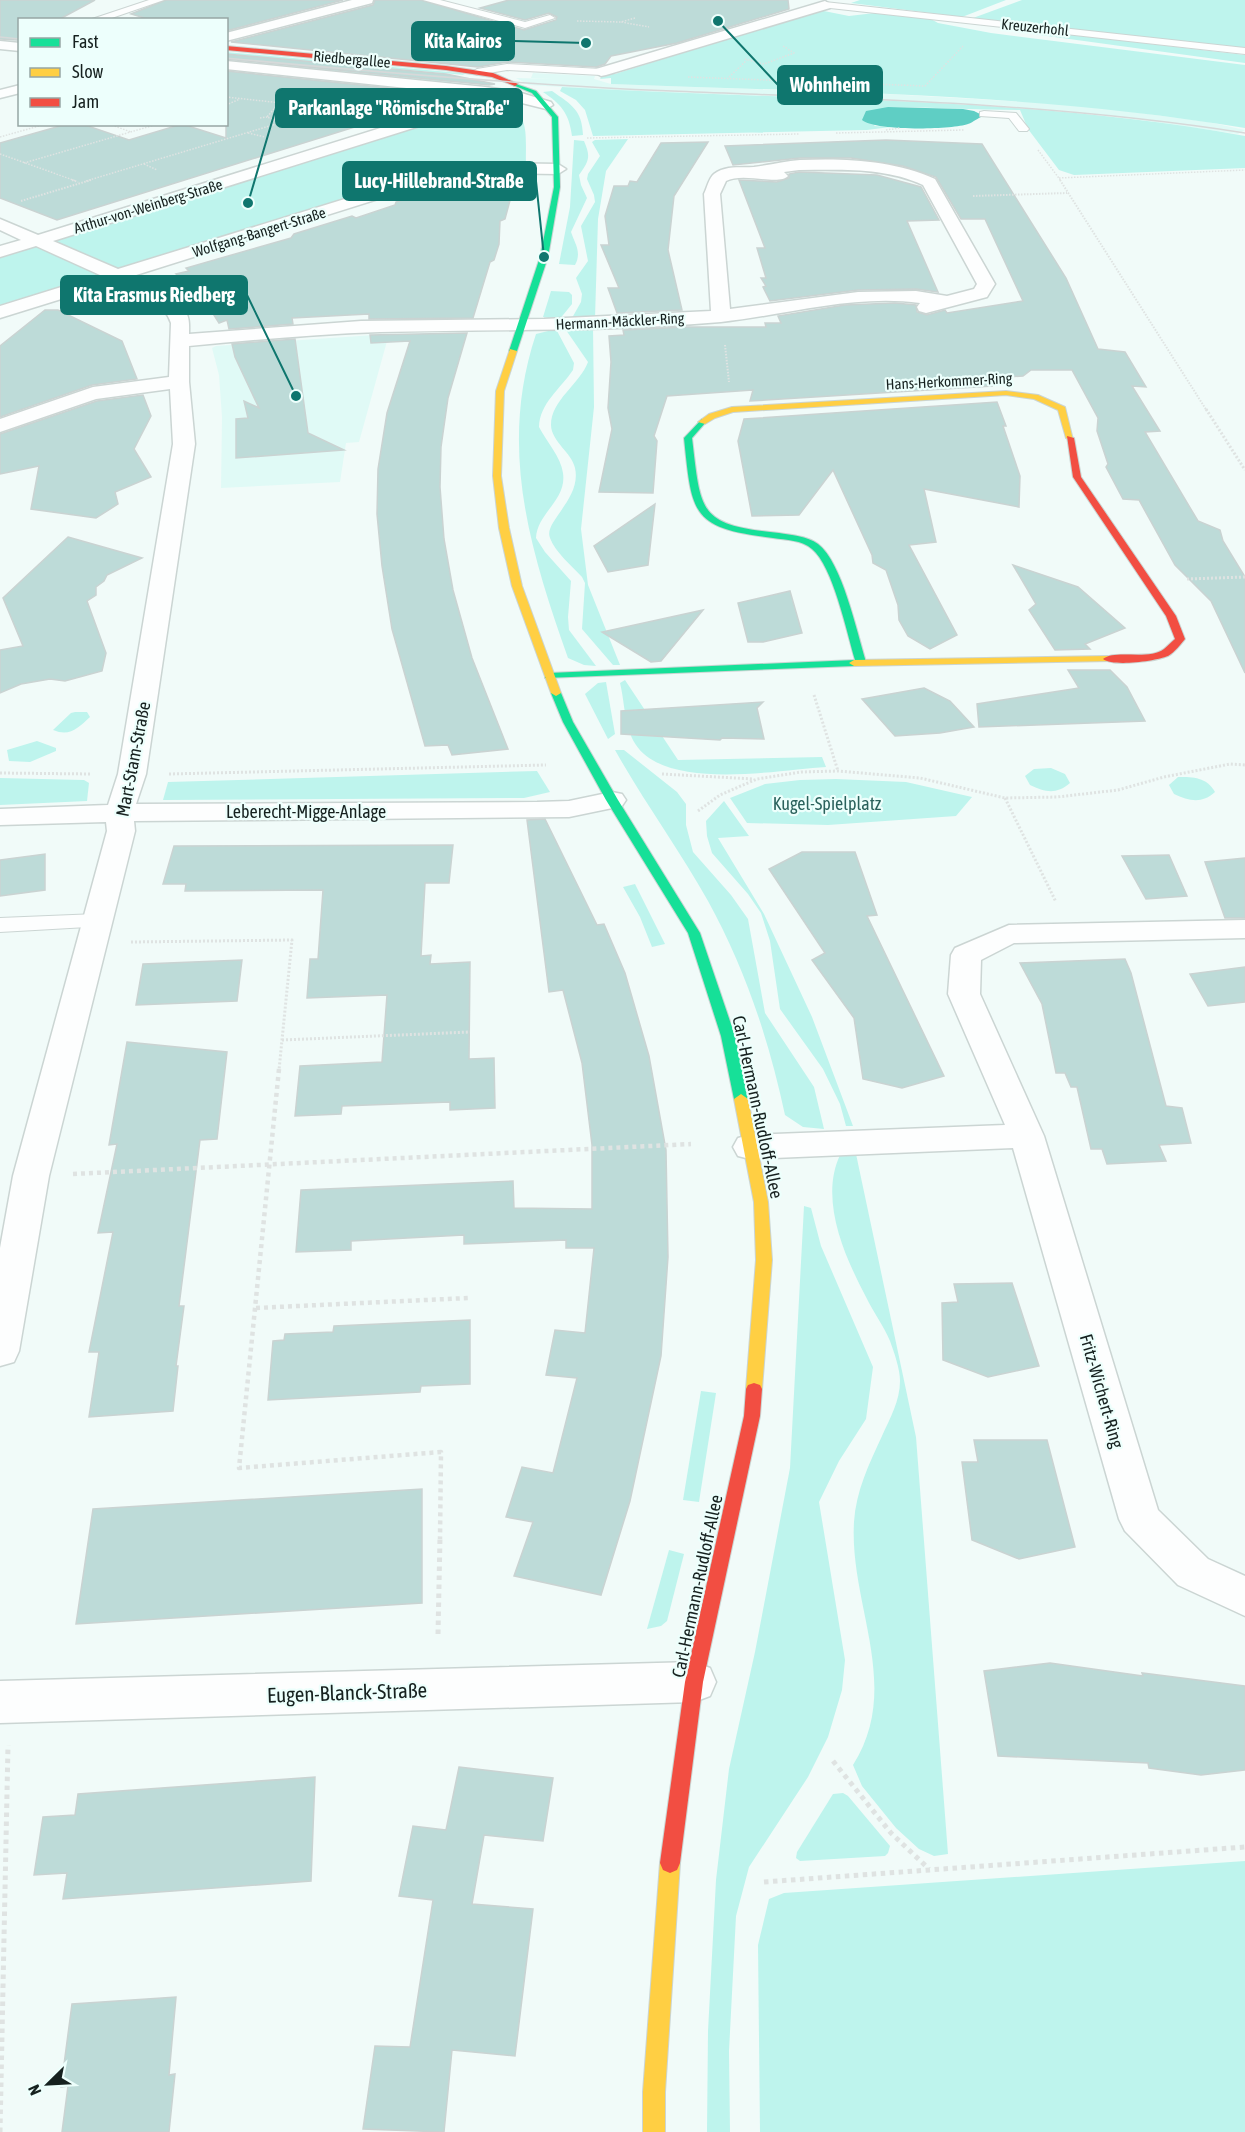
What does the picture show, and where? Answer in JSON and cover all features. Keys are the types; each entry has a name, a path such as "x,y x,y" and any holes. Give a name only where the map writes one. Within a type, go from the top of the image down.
{"street":[{"path":"228,36 367,0"},
{"path":"794,0 825,5"},
{"path":"601,72 825,5"},
{"path":"0,45 18,46"},
{"name":"Riedbergallee","path":"228,48 477,72 493,75 529,88 546,105"},
{"name":"Riedbergallee","path":"228,65 485,91 518,96 546,105"},
{"name":"Riedbergallee","path":"408,82 469,83 481,78 482,76 477,72"},
{"name":"Arthur-von-Weinberg-Straße","path":"0,252 488,100 492,95 485,91"},
{"name":"Carl-Hermann-Rudloff-Allee","path":"546,105 555,117 557,187 544,257 500,391 497,476 504,528 517,586 568,722 612,800 694,933 728,1036 761,1202 764,1260 752,1416 694,1682 669,1870 654,2092 654,2132"},
{"name":"Wolfgang-Bangert-Straße","path":"0,312 456,171 481,168 558,169"},
{"name":"Hermann-Mäckler-Ring","path":"179,341 340,327 520,326 721,315 772,311 802,315 867,314 933,306 981,293 986,284 939,196 929,183 912,174 892,171 883,175 830,179 743,171 719,178 712,194 721,315"},
{"name":"Mart-Stam-Straße","path":"0,224 145,288 177,312 180,323 179,382 184,444 132,774 119,813 121,831 31,1176 0,1351"},
{"path":"0,426 93,393 179,382"},
{"name":"Hans-Herkommer-Ring","path":"549,676 861,662 1136,660 1166,653 1180,639 1172,616 1077,477 1068,424 1062,409 1048,400 1032,395 1006,393 732,410 713,414 699,423 688,438 697,506 712,523 737,532 781,537 817,548 828,562 861,662"},
{"name":"Leberecht-Migge-Anlage","path":"0,817 119,813 537,810 569,808 612,800"},
{"name":"Fritz-Wichert-Ring","path":"1245,929 1009,934 966,955 963,994 1027,1136 1140,1519 1193,1572 1245,1596"},
{"path":"750,1148 1027,1136"},
{"name":"Eugen-Blanck-Straße","path":"4,1702 694,1682"}],"lane":[{"path":"100,18 159,0"},
{"path":"428,0 525,25 550,18"},
{"path":"447,0 474,0"},
{"name":"Kreuzerhohl","path":"825,5 1245,51"},
{"path":"477,72 507,67 601,72"},
{"path":"984,114 1012,115 1023,129"},
{"path":"0,925 97,921"}],"path":[{"path":"550,18 621,22"},
{"path":"750,79 925,86 964,45"},
{"path":"728,78 747,60"},
{"path":"228,97 280,102 321,111 350,112"},
{"path":"228,104 241,98"},
{"path":"267,117 280,102"},
{"path":"11,204 321,111"},
{"path":"260,117 281,122"},
{"path":"286,121 356,141"},
{"path":"0,137 39,126"},
{"path":"115,126 132,132"},
{"path":"24,163 152,126"},
{"path":"861,133 900,128"},
{"path":"247,133 265,137"},
{"path":"0,154 80,183"},
{"path":"143,164 157,170"},
{"path":"1245,170 1059,178 1245,470"},
{"path":"939,196 1067,193"},
{"path":"721,315 732,410"},
{"path":"1147,580 1245,577"},
{"path":"804,664 838,771"},
{"path":"662,774 757,779 801,772 838,771 920,778 1005,798 1057,797 1118,790 1230,764 1245,765"},
{"path":"0,773 342,771 546,765"},
{"path":"698,811 720,795 757,779"},
{"path":"1005,798 1071,931"},
{"path":"128,942 292,940 239,1468 441,1452 438,1634"},
{"path":"282,1040 470,1032"},
{"path":"31,1176 691,1144"},
{"path":"256,1308 468,1298"},
{"path":"0,2132 4,1702"},
{"path":"833,1761 891,1833 930,1869"},
{"path":"764,1882 1245,1847"}],"shaded area":[{"path":"533,73 595,76 594,79 611,84 886,94 1047,103 1208,122 1245,130 1238,134 1107,115 995,105 611,90 529,85 516,78 554,79 531,78"},
{"path":"389,334 359,442 346,443 340,482 221,488 222,417 219,375 212,348"}],"green space":[{"path":"860,0 1006,0 962,17 851,3"},
{"path":"1022,0 1245,0 1245,49 973,18"},
{"path":"819,10 849,16 883,12 929,18 938,23 991,33 1245,65 1245,128 1087,107 849,92 611,84 611,78 600,79 604,73 615,74"},
{"path":"1023,29 1245,55 1245,63 1018,32"},
{"path":"228,52 460,73 465,75 228,54"},
{"path":"228,60 463,80 450,82 228,63"},
{"path":"562,87 990,106 1160,123 1245,136 1245,168 1074,175 1059,170 1028,129 1020,110 888,107 874,126 890,127 867,130 593,136 585,110 576,100 560,91"},
{"path":"552,91 575,109 581,120 583,135 572,136 569,121 563,110 543,92"},
{"path":"495,101 507,105 521,117 526,133 526,165 452,168 420,176 0,305 0,256"},
{"path":"628,139 606,171 598,219 595,318 572,318 581,302 582,294 576,278 588,261 581,226 595,202 587,179 600,156 592,142"},
{"path":"574,140 584,141 588,151 587,162 579,175 587,198 571,232 578,252 575,265 559,264 570,207"},
{"path":"551,291 569,292 572,295 572,304 559,320 543,317"},
{"path":"593,327 594,407 581,529 588,585 620,665 613,665 582,629 585,583 556,548 549,532 568,500 576,479 575,468 570,457 552,431 552,416 588,362 566,330"},
{"path":"556,329 574,363 573,370 547,404 539,427 562,467 563,483 561,491 541,521 536,538 545,552 571,581 569,630 596,666 584,665 568,658 531,538 519,458 520,418 525,376 536,334"},
{"path":"625,680 678,760 822,757 826,767 753,773 697,773 672,768 651,759 636,745 629,731 620,683"},
{"path":"606,682 615,734 608,739 585,694 598,683"},
{"path":"87,712 90,717 78,728 69,732 53,730 71,713"},
{"path":"37,741 56,748 56,751 30,762 9,761 7,750"},
{"path":"615,750 624,750 677,792 686,804 686,825 693,852 731,895 748,919 765,1013 814,1087 824,1129 803,1127 785,1115 754,1005 721,926 697,882"},
{"path":"1051,768 1065,774 1070,783 1055,791 1046,791 1030,785 1025,776 1034,769"},
{"path":"537,771 550,792 524,798 163,800 168,782"},
{"path":"1178,777 1204,781 1215,792 1200,800 1190,800 1174,794 1169,785"},
{"path":"0,778 84,780 89,783 87,801 0,805"},
{"name":"Kugel-Spielplatz","path":"836,779 906,782 972,797 956,816 828,825 747,823 730,798 765,784"},
{"path":"724,801 749,836 718,838 764,914 812,1017 853,1126 846,1126 840,1104 823,1069 780,1009 770,941 761,913 748,894 712,853 706,821"},
{"path":"635,884 665,944 652,947 640,917 623,887"},
{"path":"856,1154 916,1437 948,1854 934,1856 919,1849 896,1828 862,1786 853,1765 867,1735 874,1705 874,1675 855,1553 855,1511 864,1478 891,1416 900,1388 898,1366 890,1341 850,1264 833,1209 834,1172 840,1155"},
{"path":"804,1206 811,1208 821,1246 873,1367 866,1419 839,1461 819,1502 845,1660 842,1690 828,1737 808,1777 749,1867 736,1916 729,2051 730,2132 707,2132 708,2031 716,1880 729,1769 755,1652 790,1468"},
{"path":"701,1391 716,1393 699,1502 683,1500"},
{"path":"669,1550 684,1554 667,1621 661,1626 647,1629"},
{"path":"843,1793 890,1846 888,1853 885,1856 800,1861 796,1858 797,1852 833,1794"},
{"path":"1245,1861 1245,2132 760,2132 758,1945 769,1899 784,1893"}],"water":[{"path":"888,107 963,109 984,116 959,126 930,128 896,128 869,124 862,120 866,111"}],"building":[{"path":"0,0 95,0 62,18 18,18 18,40 0,39"},
{"path":"166,0 343,0 228,30 228,18 144,18 131,14"},
{"path":"375,0 421,0 524,30 556,20 557,17 549,13 525,20 480,8 509,0 788,0 789,9 677,43 611,56 605,64 596,67 507,62 478,67 231,42 373,5"},
{"path":"228,54 446,74 495,84 228,59"},
{"path":"228,71 457,95 57,220 0,198 0,143 60,126 88,126 129,140 175,126 188,126 226,138"},
{"path":"886,140 982,144 1066,278 1098,349 1125,352 1146,387 1132,386 1160,431 1145,432 1198,521 1220,530 1223,541 1245,577 1245,673 1211,601 1175,565 1139,500 1123,499 1106,467 1108,464 1097,431 1098,418 1072,370 1031,370 1023,376 989,378 992,386 750,401 753,390 667,396 654,436 657,441 653,493 599,492 612,429 608,408 611,362 609,336 624,335 623,330 766,327 765,323 781,323 778,316 845,305 895,303 916,305 917,312 927,315 945,310 947,313 1023,301 985,219 961,219 936,177 903,166 851,158 800,158 733,165 725,146"},
{"path":"708,142 674,196 668,250 682,310 617,313 608,288 619,288 601,245 609,245 605,216 614,186 628,186 630,181 637,182 661,143"},
{"path":"799,172 877,175 921,187 939,220 907,221 938,292 916,289 858,290 770,301 763,287 766,286 761,278 766,278 757,248 765,248 739,180 777,182 789,178 789,174"},
{"path":"492,179 515,182 505,219 500,221 499,244 494,260 490,262 473,318 369,319 369,314 292,318 293,324 229,329 227,320 219,323 202,296 176,274 189,271 186,268 291,238 294,234 352,216 356,218 395,205 396,202 466,180"},
{"path":"45,310 58,310 122,341 137,379 92,385 0,417 0,346"},
{"path":"467,333 448,398 441,447 440,487 444,539 453,590 472,658 508,749 452,755 448,745 425,746 392,629 382,566 377,514 378,469 387,413 410,341 371,343 370,335"},
{"path":"295,339 308,433 344,450 236,458 236,419 248,418 244,401 259,408 235,357 232,344"},
{"path":"143,395 151,416 134,449 151,477 115,492 118,504 96,518 31,509 39,466 0,474 0,434 97,401"},
{"path":"997,402 1020,476 1019,507 924,489 936,542 909,545 957,635 930,649 908,636 899,620 898,605 886,570 873,563 872,555 833,470 799,515 752,516 738,441 744,419"},
{"path":"655,504 648,565 608,572 594,546"},
{"path":"68,537 142,558 107,575 104,581 96,587 96,595 87,601 106,653 102,671 65,681 50,679 21,684 0,693 0,650 23,646 3,598"},
{"path":"1013,565 1078,587 1125,628 1085,644 1090,649 1055,650 1029,610 1036,604"},
{"path":"790,591 802,633 763,642 748,642 738,603"},
{"path":"703,610 661,661 651,662 602,632"},
{"path":"1068,670 1110,670 1127,687 1145,721 979,727 977,704 1079,688"},
{"path":"924,688 950,701 974,727 940,733 895,736 862,699"},
{"path":"763,702 757,708 764,739 722,738 720,740 621,734 621,711"},
{"path":"545,819 597,925 604,924 625,973 649,1056 666,1150 668,1257 661,1356 630,1501 601,1595 514,1576 533,1522 506,1517 522,1467 553,1473 577,1378 546,1375 555,1330 585,1333 594,1248 566,1248 566,1240 464,1244 464,1235 351,1241 351,1250 296,1252 301,1190 513,1181 514,1208 592,1209 592,1145 582,1063 563,990 549,992 527,820"},
{"path":"453,845 449,883 425,883 421,956 431,955 430,964 470,962 469,1059 494,1058 495,1108 450,1110 450,1102 342,1106 341,1114 295,1116 300,1066 382,1062 387,995 307,998 310,959 318,959 323,890 185,891 186,884 163,884 174,846"},
{"path":"802,852 855,852 877,915 867,916 944,1076 902,1088 863,1079 854,1018 812,960 825,953 769,869"},
{"path":"45,854 45,890 0,896 0,860"},
{"path":"1169,855 1187,896 1146,899 1122,856"},
{"path":"1245,858 1245,918 1225,918 1205,862"},
{"path":"1125,959 1131,973 1166,1106 1182,1108 1191,1143 1159,1145 1166,1161 1107,1164 1102,1149 1091,1149 1077,1087 1071,1087 1065,1073 1056,1073 1042,1004 1020,963"},
{"path":"242,960 237,1001 136,1005 143,964"},
{"path":"1245,967 1245,1002 1208,1006 1190,974"},
{"path":"127,1042 227,1052 217,1139 200,1140 179,1306 184,1306 173,1411 89,1417 99,1352 89,1352 113,1232 98,1233 117,1144 109,1145"},
{"path":"1012,1283 1039,1366 988,1377 943,1360 942,1303 958,1302 954,1284"},
{"path":"470,1320 470,1384 421,1386 420,1392 268,1400 273,1341 284,1340 285,1334 333,1332 334,1326"},
{"path":"974,1440 1047,1440 1075,1547 1019,1559 972,1540 962,1462 978,1462"},
{"path":"422,1489 422,1603 76,1624 93,1509"},
{"path":"1050,1663 1143,1676 1142,1673 1245,1686 1245,1770 1201,1775 1149,1768 1148,1763 998,1756 984,1671"},
{"path":"459,1767 553,1778 543,1841 484,1835 472,1904 533,1909 515,2056 452,2050 444,2132 363,2129 375,2046 410,2047 433,1900 399,1896 413,1826 446,1830"},
{"path":"315,1777 311,1881 63,1899 67,1873 34,1875 43,1817 75,1815 78,1794"},
{"path":"176,1997 169,2075 175,2074 169,2132 62,2132 68,2086 61,2087 72,2004"}],"tram line":[{"path":"0,37 18,39"},
{"path":"228,58 560,85 1031,109 1174,123 1245,133"}],"traffic: fast":[{"path":"513,351 544,257 557,187 555,117 534,92 515,84"},
{"path":"702,422 688,438 694,485 704,513 714,522 728,528 797,539 816,547 830,567 861,662"},
{"path":"549,676 854,663"},
{"path":"556,693 568,722 612,800 694,933 728,1036 741,1099"}],"traffic: slow":[{"path":"513,351 500,391 497,476 504,528 517,586 556,693"},
{"path":"702,422 712,416 732,410 1006,393 1036,397 1062,409 1070,438"},
{"path":"854,663 1108,659"},
{"path":"741,1099 761,1202 764,1260 754,1389"},
{"path":"654,2132 654,2092 670,1863"}],"traffic: jam":[{"path":"228,48 446,68 493,75 515,84"},
{"path":"1070,438 1077,477 1171,616 1180,639 1166,653 1136,659 1108,659"},
{"path":"670,1863 694,1682 752,1416 754,1389"}],"place":[{"name":"Wohnheim","path":"718,21"},
{"name":"Kita Kairos","path":"586,43"},
{"name":"Parkanlage \"Römische Straße\"","path":"248,203"},
{"name":"Lucy-Hillebrand-Straße","path":"544,257"},
{"name":"Kita Erasmus Riedberg","path":"296,396"}]}
